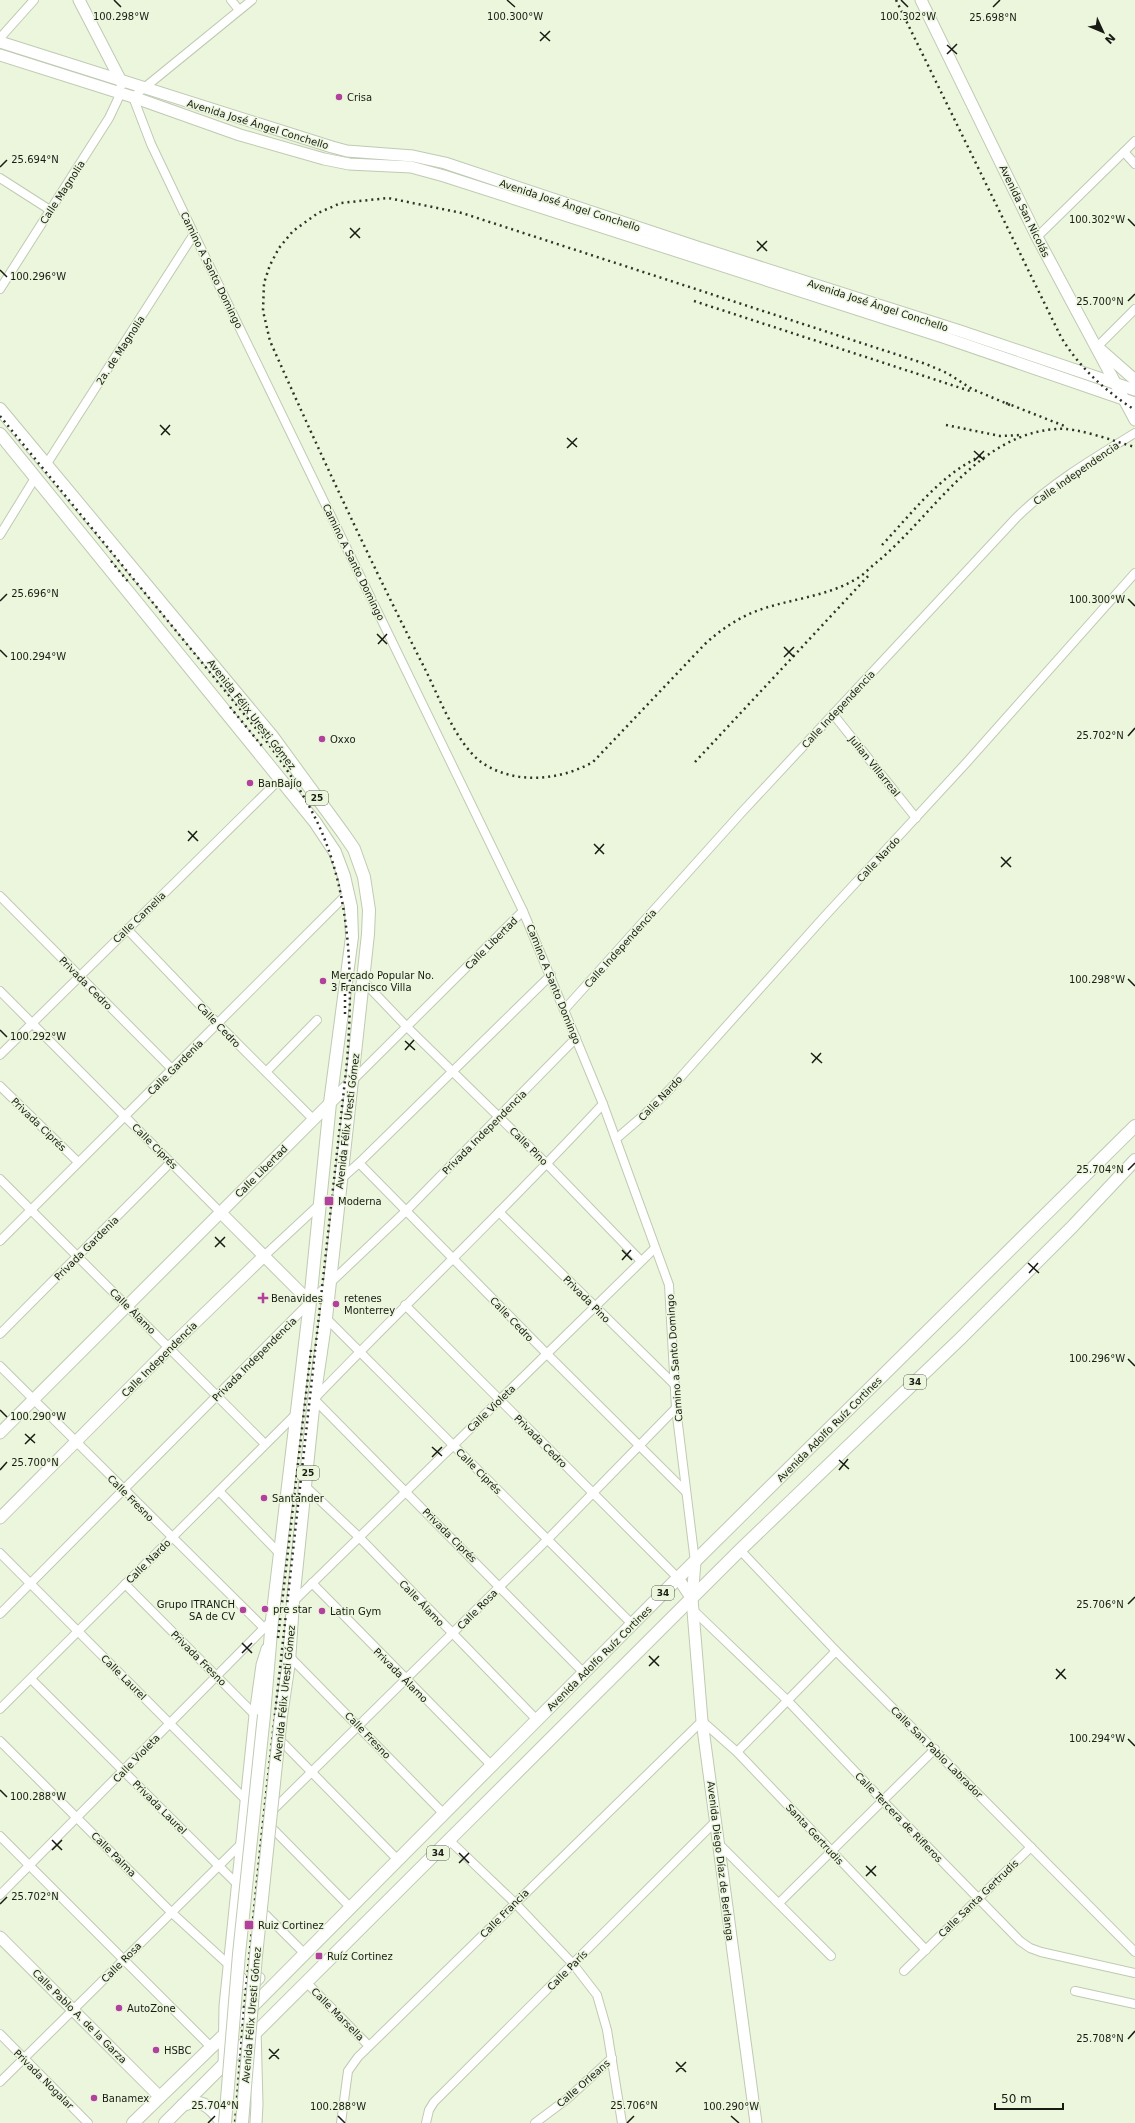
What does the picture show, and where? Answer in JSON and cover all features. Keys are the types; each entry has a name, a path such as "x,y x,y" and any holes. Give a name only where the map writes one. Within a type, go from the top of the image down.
{"main road":[{"name":"Avenida Félix Uresti Gómez","path":"0,409 272,736 354,849 368,893 368,934 364,982 351,1082 326,1318 314,1399 293,1602 290,1659 281,1716 256,1956 242,2123"},
{"name":"Avenida Félix Uresti Gómez","path":"0,434 327,839 340,863 349,892 352,937 330,1103 310,1302 279,1553 268,1624 269,1644 260,1715 239,1954 221,2122"},
{"name":"Avenida Adolfo Ruíz Cortines","path":"133,2123 225,2034 694,1562 1135,1126"},
{"name":"34","path":"165,2123 224,2062 307,1983 692,1604 740,1550 966,1332 1072,1227 1135,1160"},
{"path":"183,2105 195,2102 207,2105 221,2122"}],"street":[{"path":"0,38 34,0"},
{"path":"79,0 120,81 133,97 252,0"},
{"path":"231,0 239,10"},
{"name":"Avenida San Nicolás","path":"921,0 1038,237 1135,420"},
{"name":"Avenida José Ángel Conchello","path":"0,42 120,81 347,151 407,155 445,163 1135,390"},
{"name":"Avenida José Ángel Conchello","path":"0,56 120,92 240,134 324,159 349,164 411,167 444,176 921,329 1135,402"},
{"path":"120,81 120,92"},
{"name":"Calle Magnolia","path":"0,288 109,118 120,92"},
{"name":"Camino A Santo Domingo","path":"133,97 151,144 194,234 523,911 616,1139"},
{"path":"1038,237 1135,141"},
{"path":"1124,152 1135,164"},
{"path":"0,178 50,210"},
{"name":"2a. de Magnolia","path":"46,465 194,234"},
{"path":"1135,309 1097,347 1135,380"},
{"name":"Calle Independencia","path":"564,1010 833,714 1032,502 1135,433"},
{"path":"0,535 35,478"},
{"name":"Calle Nardo","path":"616,1139 662,1098 824,917 916,818 1135,573"},
{"name":"Julian Villarreal","path":"833,714 916,818"},
{"name":"Calle Camelia","path":"0,1055 279,780"},
{"name":"Calle Gardenia","path":"0,1241 78,1162 173,1070 349,892"},
{"name":"Privada Cedro","path":"0,896 173,1070"},
{"name":"Calle Libertad","path":"0,1433 523,911"},
{"name":"Calle Cedro","path":"127,929 218,1024 313,1119"},
{"path":"340,1180 453,1072 550,975"},
{"name":"Calle Pino","path":"364,982 407,1027 547,1164 641,1261"},
{"name":"Calle Ciprés","path":"0,991 310,1302"},
{"path":"266,1072 317,1020"},
{"name":"Privada Independencia","path":"0,1614 310,1302 406,1210 499,1117 576,1038"},
{"name":"Privada Ciprés","path":"0,1086 78,1162"},
{"path":"314,1399 405,1305 547,1164 603,1104"},
{"name":"Camino a Santo Domingo","path":"616,1139 669,1285 676,1408 694,1562"},
{"name":"Privada Gardenia","path":"0,1334 171,1162"},
{"name":"Calle Cedro","path":"359,1162 547,1354 686,1492"},
{"name":"Calle Álamo","path":"0,1179 265,1444"},
{"name":"Calle Independencia","path":"0,1518 169,1348 321,1203"},
{"name":"Privada Pino","path":"499,1212 675,1385"},
{"name":"Calle Violeta","path":"293,1602 655,1248"},
{"name":"Privada Cedro","path":"405,1305 678,1578"},
{"name":"Calle Ciprés","path":"326,1318 633,1625"},
{"name":"Calle Fresno","path":"0,1366 172,1538 268,1624"},
{"name":"Privada Ciprés","path":"314,1399 500,1586 584,1673"},
{"name":"Calle Rosa","path":"275,1808 547,1540 676,1408"},
{"name":"Calle Nardo","path":"0,1709 296,1414"},
{"name":"Calle Álamo","path":"306,1487 359,1537 452,1634 538,1720"},
{"path":"219,1490 279,1553"},
{"name":"Calle San Pablo Labrador","path":"740,1550 836,1651 1135,1952"},
{"name":"Calle Laurel","path":"0,1553 247,1801"},
{"name":"Avenida Diego Díaz de Berlanga","path":"694,1562 692,1604 702,1721 756,2123"},
{"name":"Avenida Diego Díaz de Berlanga","path":"678,1578 692,1604"},
{"name":"Privada Álamo","path":"312,1583 492,1766"},
{"name":"Privada Fresno","path":"125,1584 218,1676 260,1715"},
{"name":"Calle Tercera de Rifleros","path":"692,1604 1020,1941 1030,1948 1135,1974"},
{"name":"Calle Violeta","path":"0,1895 78,1818 268,1624"},
{"path":"737,1752 836,1651"},
{"path":"256,2123 257,2104 255,2033 257,2001 275,1808 292,1680 290,1659"},
{"name":"Calle Fresno","path":"290,1659 359,1726 444,1814"},
{"name":"Privada Laurel","path":"31,1679 238,1886"},
{"path":"221,2122 225,2006 247,1801 260,1715"},
{"name":"Santa Gertrudis","path":"702,1721 737,1752 926,1950"},
{"name":"Calle Francia","path":"341,2123 348,2071 351,2064 514,1903 702,1721"},
{"name":"Calle Palma","path":"0,1742 171,1912 229,1965"},
{"path":"283,1743 398,1860"},
{"path":"779,1903 935,1749"},
{"name":"Calle París","path":"426,2123 429,2110 434,2102 716,1820"},
{"path":"273,1829 350,1907"},
{"path":"0,1836 211,2047"},
{"name":"Calle Rosa","path":"0,2082 217,1865 243,1842"},
{"path":"450,1842 514,1903 573,1964 597,1995 605,2022 622,2123"},
{"path":"718,1843 831,1956"},
{"name":"Calle Santa Gertrudis","path":"904,1971 1030,1847"},
{"path":"266,1915 304,1953"},
{"name":"Calle Pablo A. de la Garza","path":"0,1936 160,2097"},
{"path":"229,1965 237,1976 246,1984 254,1983 260,1977"},
{"name":"Calle Marsella","path":"307,1983 369,2046"},
{"path":"1075,1991 1135,2004"},
{"name":"Privada Nogalar","path":"0,2034 88,2123"},
{"name":"Calle Orleans","path":"535,2123 567,2099 612,2058"},
{"path":"222,2097 232,2091 244,2091 250,2094 257,2104"}],"railway":[{"path":"896,0 1061,337 1084,368 1094,378 1113,395 1135,410"},
{"path":"1010,405 972,389 947,373 926,364 462,213 388,198 341,203 318,213 293,231 279,248 270,265 264,283 263,311 270,341 345,506 449,719 456,732 472,754 481,762 494,769 522,777 537,778 566,773 593,762 705,644 720,632 747,615 774,605 830,591 859,577 897,543 958,480 979,462 1002,446 1028,435 1056,429 1065,429 1084,432 1135,447"},
{"path":"694,301 970,391"},
{"path":"1006,403 1067,427"},
{"path":"0,416 282,762 315,817 331,856 339,884 348,943 350,1003 347,1062 262,1831 244,2008 235,2123"},
{"path":"946,425 1000,436 1021,435"},
{"path":"882,545 916,507 940,484 966,464 981,456"},
{"path":"111,561 130,584"},
{"path":"695,762 870,574"},
{"path":"230,707 262,746"},
{"path":"345,988 345,1016"},
{"path":"278,1638 311,1350"}],"place":[{"name":"Crisa","path":"339,97"},
{"name":"Oxxo","path":"322,739"},
{"name":"BanBajío","path":"250,783"},
{"name":"Mercado Popular No. 3 Francisco Villa","path":"323,981"},
{"name":"Moderna","path":"329,1201"},
{"name":"Benavides","path":"263,1298"},
{"name":"retenes Monterrey","path":"336,1304"},
{"name":"Santander","path":"264,1498"},
{"name":"pre star","path":"265,1609"},
{"name":"Grupo ITRANCH SA de CV","path":"243,1610"},
{"name":"Latin Gym","path":"322,1611"},
{"name":"Ruiz Cortinez","path":"249,1925"},
{"name":"Ruíz Cortinez","path":"319,1956"},
{"name":"AutoZone","path":"119,2008"},
{"name":"HSBC","path":"156,2050"},
{"name":"Banamex","path":"94,2098"}]}
